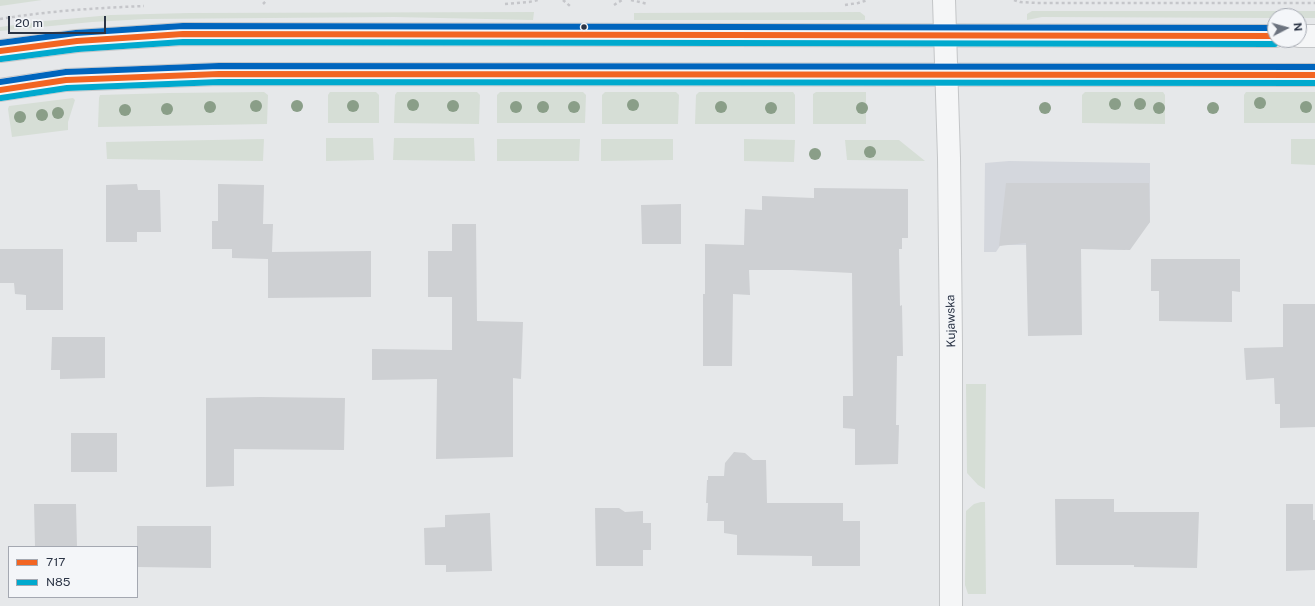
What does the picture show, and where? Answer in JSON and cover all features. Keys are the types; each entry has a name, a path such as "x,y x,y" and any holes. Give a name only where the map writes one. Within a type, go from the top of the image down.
{"street":[{"name":"Kujawska","path":"944,0 949,132 951,344 950,606"},
{"path":"0,51 77,41 183,34 1267,36"},
{"path":"0,90 66,80 219,74 1315,75"}],"path":[{"path":"263,4 267,0"},
{"path":"1014,0 1020,2 1044,3 1315,3"}],"shaded area":[{"path":"0,0 42,0 0,6"},
{"path":"1032,11 1267,11 1267,18 1042,17 1027,20 1027,14"},
{"path":"1307,11 1315,11 1315,18 1307,18"},
{"path":"534,12 533,20 394,17 146,19 92,22 0,31 0,27 111,15 189,13"},
{"path":"860,12 865,16 865,20 634,20 634,13"},
{"path":"264,92 268,95 267,124 98,127 100,95"},
{"path":"330,92 376,92 379,95 379,123 328,123 328,95"},
{"path":"397,92 477,92 480,95 479,124 394,123 395,95"},
{"path":"500,92 583,92 586,95 585,123 497,123 497,95"},
{"path":"605,92 676,92 679,95 678,124 602,124 602,95"},
{"path":"699,92 793,92 795,95 795,124 695,124 696,95"},
{"path":"816,92 866,92 866,124 813,124 813,94"},
{"path":"1085,92 1163,92 1165,95 1165,124 1082,123 1082,95"},
{"path":"1246,92 1315,92 1315,123 1244,123 1244,95"},
{"path":"73,98 75,100 68,122 68,130 12,137 8,109 9,106"},
{"path":"326,138 373,138 374,160 326,161"},
{"path":"394,138 474,138 475,161 393,160"},
{"path":"264,139 263,161 107,159 106,142"},
{"path":"497,139 580,139 579,161 497,161"},
{"path":"601,139 673,139 673,160 601,161"},
{"path":"744,139 795,140 794,162 744,161"},
{"path":"1291,139 1315,139 1315,165 1291,164"},
{"path":"845,140 899,140 925,161 847,160"},
{"path":"1009,161 1150,163 1150,222 1125,250 1094,249 1093,230 1035,245 1003,245 1000,246 996,252 984,252 985,163"},
{"path":"966,384 986,384 985,489 978,485 967,473"},
{"path":"985,502 986,594 968,594 965,585 966,511 974,504"}],"building":[{"path":"1006,183 1149,183 1150,222 1130,250 1081,249 1082,335 1028,336 1026,243 999,246"},
{"path":"137,184 138,190 160,190 161,232 137,232 137,242 106,242 106,185"},
{"path":"218,184 264,185 263,224 273,224 272,252 371,251 371,297 268,298 268,259 232,258 232,249 212,249 212,221 218,221"},
{"path":"814,188 908,189 908,238 902,238 902,249 899,249 903,356 897,356 896,425 899,425 898,464 855,465 855,429 843,428 843,396 853,396 852,273 792,270 749,270 750,295 733,294 732,366 703,366 705,244 744,245 745,209 762,210 762,196 814,198"},
{"path":"681,204 681,244 642,244 641,205"},
{"path":"452,224 476,224 477,321 523,322 521,379 513,378 513,457 436,459 437,379 372,380 372,349 452,350 452,297 428,297 428,251 452,251"},
{"path":"0,249 63,249 63,310 26,310 26,295 15,294 14,283 0,283"},
{"path":"1151,259 1240,259 1240,292 1232,291 1232,322 1159,321 1159,291 1151,291"},
{"path":"1283,304 1315,304 1315,427 1280,428 1280,404 1275,404 1274,378 1246,380 1244,348 1283,347"},
{"path":"52,337 105,337 105,378 60,379 60,370 51,370"},
{"path":"206,398 345,398 344,450 234,449 234,486 206,487"},
{"path":"71,433 117,433 117,472 71,472"},
{"path":"734,452 745,453 753,460 766,460 767,503 843,503 843,521 860,521 860,566 812,566 812,556 737,555 737,535 724,533 724,521 707,521 708,503 706,503 708,476 724,476 725,463"},
{"path":"1055,499 1114,499 1114,512 1199,512 1197,568 1134,567 1134,565 1056,565"},
{"path":"34,504 76,504 77,546 35,546"},
{"path":"1286,504 1313,504 1313,520 1315,520 1315,570 1286,571"},
{"path":"595,508 619,508 625,512 643,511 643,523 651,523 651,550 643,550 643,566 596,566"},
{"path":"490,513 492,571 446,572 446,565 425,565 424,528 445,527 445,515"},
{"path":"137,526 211,526 211,568 138,567"}],"transit line":[{"path":"0,43 76,33 183,26 1267,28"},
{"name":"717","path":"0,51 77,41 183,34 1267,36"},
{"name":"N85","path":"1,59 78,49 183,42 1267,44"},
{"path":"0,82 66,72 219,66 1315,67"},
{"name":"717","path":"0,90 66,80 219,74 1315,75"},
{"name":"N85","path":"1,98 67,88 219,82 1315,83"}]}
